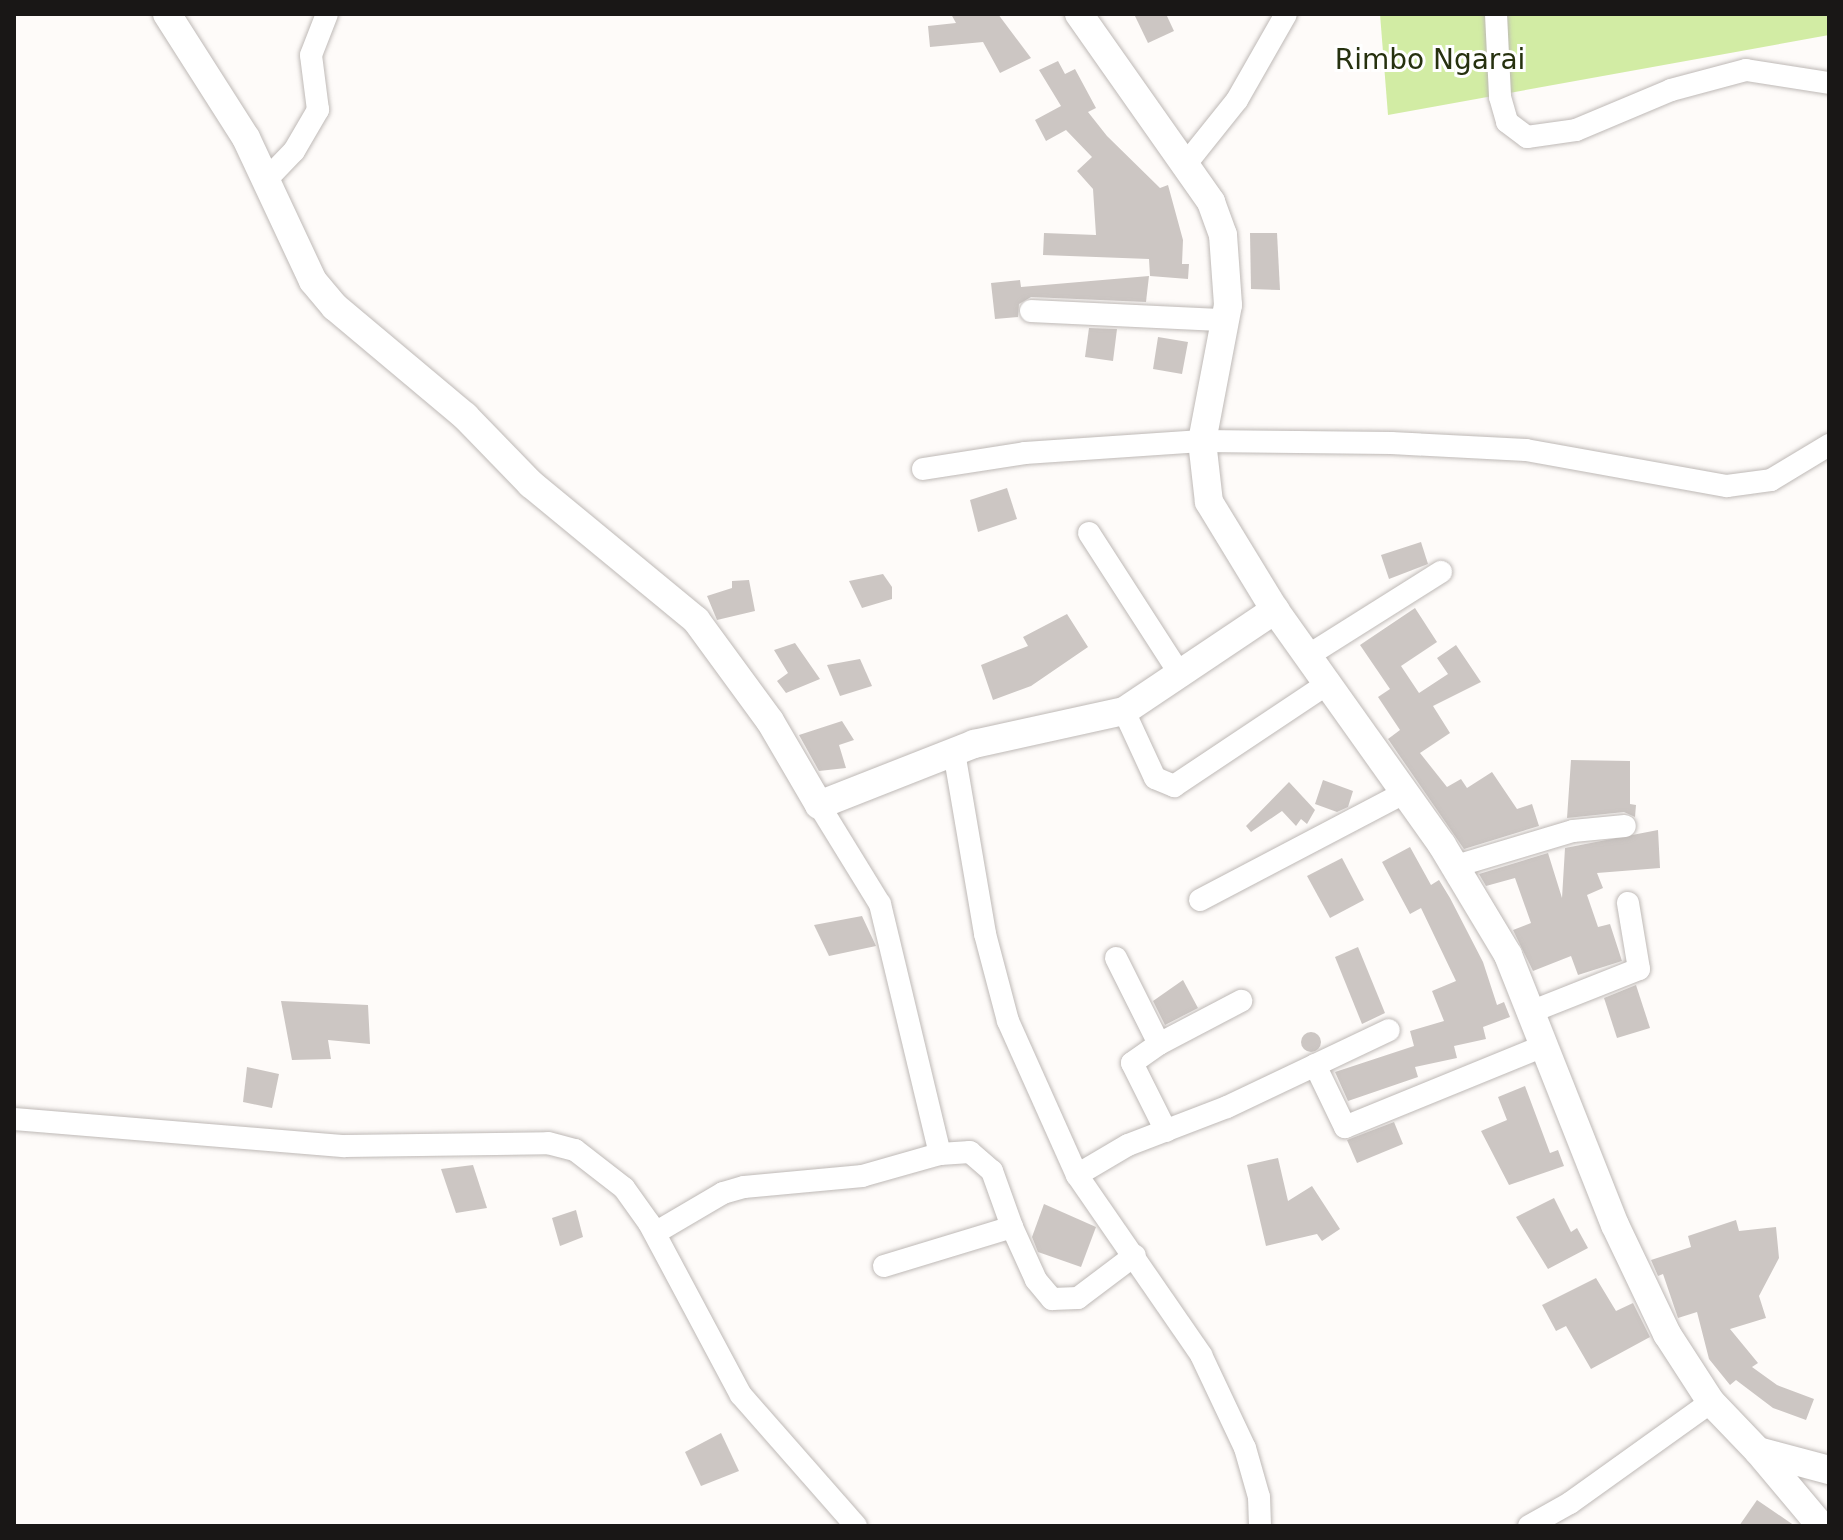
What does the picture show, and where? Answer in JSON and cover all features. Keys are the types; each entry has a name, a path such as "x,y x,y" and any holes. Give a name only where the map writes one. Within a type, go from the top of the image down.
{"street":[{"path":"167,14 214,82 266,180 313,281 335,307 465,416 531,484 696,620 770,721 880,904 940,1154"},
{"path":"266,180 294,151 318,110 311,55 327,14"},
{"path":"1079,14 1211,202 1223,235 1225,320 1202,441 1209,502 1275,610 1330,682 1456,866 1533,1011 1615,1225 1667,1334 1711,1402 1822,1517"},
{"path":"1185,165 1237,100 1286,14"},
{"path":"1496,14 1500,97 1507,122 1527,137 1576,130 1671,90 1746,70 1829,83"},
{"path":"1031,311 1225,320"},
{"path":"923,469 1040,451 1202,441 1526,450 1727,486 1771,480 1829,445"},
{"path":"1089,533 1181,676"},
{"path":"1309,655 1441,572"},
{"path":"819,805 954,752 1049,725 1124,711 1181,676 1275,610"},
{"path":"1124,711 1155,778 1174,786 1330,682"},
{"path":"954,752 996,980 1008,1021 1077,1175 1201,1355 1245,1448 1259,1497 1260,1526"},
{"path":"1200,900 1406,792"},
{"path":"1456,866 1573,831 1625,826"},
{"path":"1533,1011 1639,969 1628,903"},
{"path":"1116,958 1159,1044"},
{"path":"1166,1131 1132,1063 1159,1044 1241,1001"},
{"path":"1077,1175 1389,1030"},
{"path":"1315,1065 1345,1127 1546,1045"},
{"path":"14,1119 345,1146 548,1143 575,1150 624,1188 655,1233 741,1395 856,1526"},
{"path":"655,1233 723,1193 744,1187 862,1176 940,1154 970,1152 984,1160 1036,1280 1052,1299 1078,1298 1135,1255"},
{"path":"884,1266 1012,1227"},
{"path":"1529,1526 1570,1503 1711,1402"},
{"path":"1758,1451 1829,1470"}],"green space":[{"name":"Rimbo Ngarai","path":"1380,14 1829,14 1829,35 1388,115"}],"building":[{"path":"951,14 998,14 1031,58 1000,73 983,42 930,47 928,26 956,23"},
{"path":"1134,14 1166,14 1174,31 1148,43"},
{"path":"1058,61 1065,74 1075,69 1096,108 1088,112 1107,136 1160,188 1168,185 1183,240 1182,264 1189,264 1188,279 1150,276 1149,259 1043,255 1044,233 1096,235 1093,189 1077,171 1092,157 1066,130 1046,141 1035,120 1061,106 1039,70"},
{"path":"1250,233 1277,233 1280,290 1251,289"},
{"path":"1149,276 1146,302 1031,297 1019,304 1018,317 995,319 991,283 1020,280 1021,287"},
{"path":"1089,328 1117,329 1113,361 1085,357"},
{"path":"1158,337 1188,342 1182,374 1153,369"},
{"path":"1007,488 1017,519 978,532 970,500"},
{"path":"1421,542 1428,564 1389,579 1381,555"},
{"path":"883,574 892,587 892,599 862,608 849,581"},
{"path":"749,580 755,611 717,620 707,596 732,588 732,581"},
{"path":"1415,608 1437,642 1401,666 1419,693 1448,674 1437,658 1456,645 1481,682 1433,706 1450,733 1420,753 1447,787 1461,779 1467,788 1492,772 1517,809 1532,804 1539,826 1464,849 1388,739 1400,730 1378,697 1390,689 1360,645"},
{"path":"1067,614 1088,647 1031,686 993,700 981,665 1028,646 1023,637"},
{"path":"795,643 820,679 786,693 777,681 788,673 774,650"},
{"path":"860,659 872,686 840,696 827,665"},
{"path":"842,721 854,740 839,745 846,768 819,771 799,735"},
{"path":"1571,760 1630,761 1630,804 1636,805 1635,817 1624,812 1567,818"},
{"path":"1323,780 1353,791 1348,807 1337,812 1315,804"},
{"path":"1289,782 1315,810 1307,824 1301,819 1296,826 1282,811 1251,832 1246,826"},
{"path":"1658,830 1660,868 1597,873 1603,888 1587,895 1598,927 1610,924 1622,961 1578,975 1571,956 1533,971 1513,930 1531,923 1515,878 1486,886 1479,874 1548,853 1562,898 1565,848"},
{"path":"1410,847 1431,885 1439,880 1450,898 1483,962 1497,1005 1504,1002 1510,1017 1483,1027 1486,1039 1454,1046 1457,1058 1415,1067 1418,1077 1348,1101 1335,1072 1414,1046 1410,1031 1444,1021 1432,991 1456,981 1421,908 1410,914 1382,862"},
{"path":"1342,858 1364,900 1330,918 1307,876"},
{"path":"862,916 876,946 829,956 814,925"},
{"path":"1358,947 1385,1013 1362,1024 1335,957"},
{"path":"1183,980 1198,1008 1165,1025 1153,1001"},
{"path":"1636,985 1650,1028 1617,1038 1604,998"},
{"path":"281,1001 368,1005 370,1044 328,1040 331,1059 292,1060"},
{"path":"1311,1032 1318,1035 1321,1042 1318,1049 1311,1052 1304,1049 1301,1042 1304,1035"},
{"path":"247,1067 279,1074 272,1108 243,1102"},
{"path":"1525,1086 1550,1153 1558,1150 1564,1166 1509,1185 1481,1131 1507,1120 1498,1097"},
{"path":"1394,1122 1403,1144 1357,1163 1347,1140"},
{"path":"1278,1158 1288,1201 1312,1186 1340,1229 1322,1241 1317,1234 1266,1246 1247,1165"},
{"path":"473,1165 487,1208 456,1213 441,1169"},
{"path":"1554,1198 1571,1232 1577,1228 1588,1248 1548,1269 1516,1217"},
{"path":"1044,1204 1096,1227 1081,1267 1038,1252 1032,1237"},
{"path":"576,1210 583,1237 560,1246 552,1218"},
{"path":"1736,1220 1739,1231 1776,1227 1779,1258 1759,1296 1766,1318 1730,1329 1758,1363 1752,1367 1777,1385 1814,1399 1806,1420 1773,1408 1736,1380 1730,1385 1709,1359 1697,1312 1678,1318 1663,1274 1658,1276 1651,1260 1691,1247 1688,1236"},
{"path":"1596,1278 1616,1311 1633,1303 1650,1337 1591,1369 1566,1326 1556,1331 1542,1305"},
{"path":"721,1433 739,1471 701,1486 685,1452"},
{"path":"1757,1500 1795,1526 1739,1526"}]}
